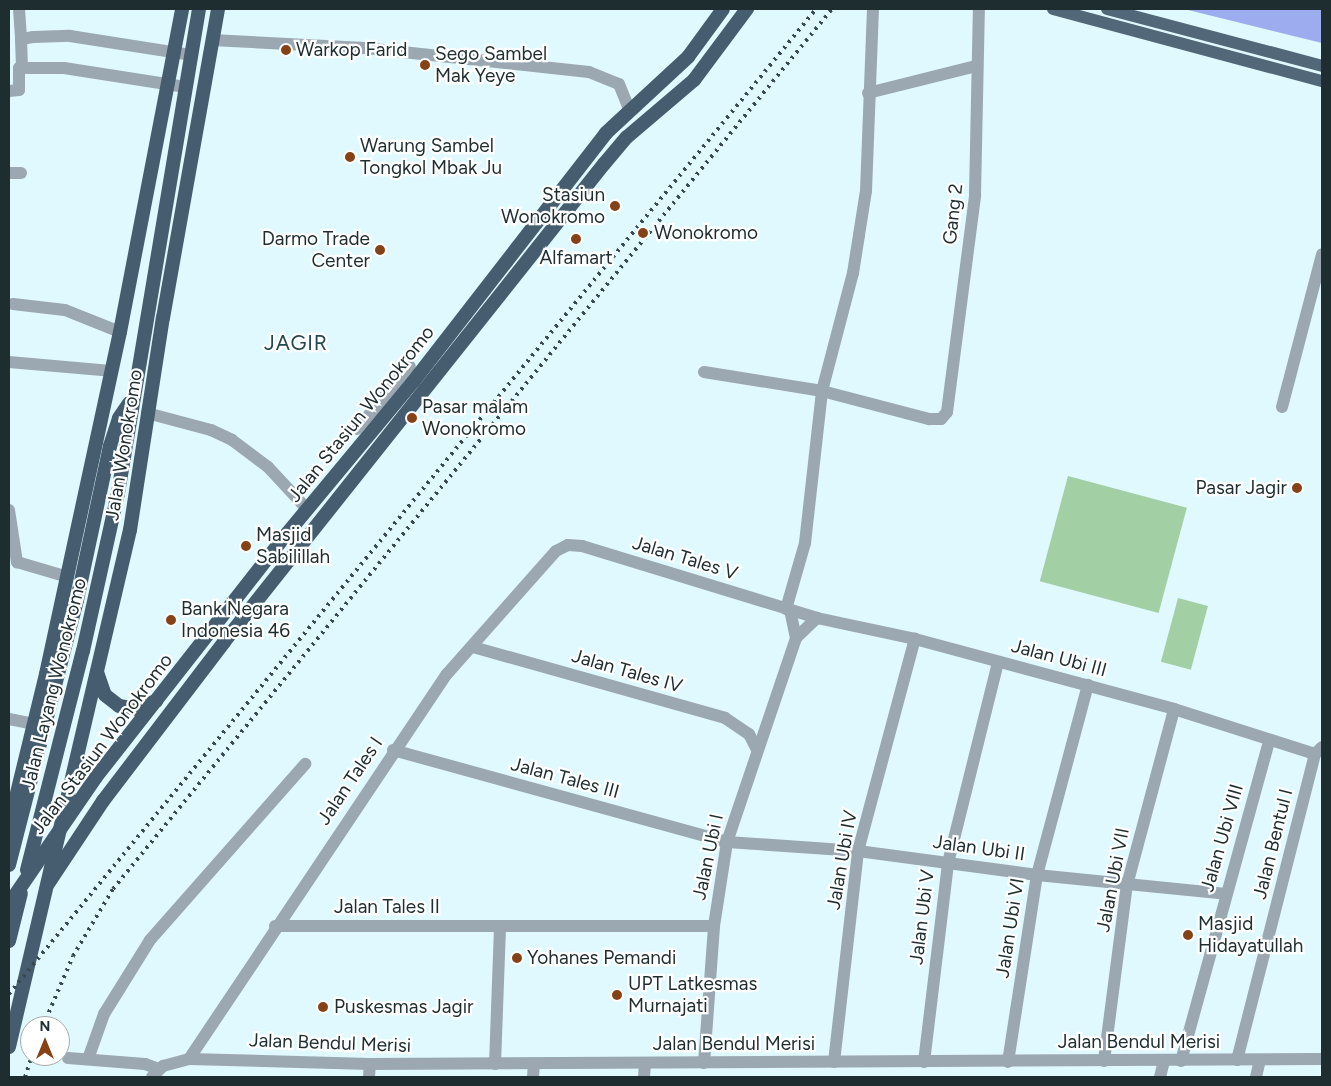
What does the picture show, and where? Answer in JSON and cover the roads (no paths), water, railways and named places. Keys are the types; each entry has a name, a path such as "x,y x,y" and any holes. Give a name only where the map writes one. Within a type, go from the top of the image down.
{"highway":[{"name":"Jalan Wonokromo","path":"9,866 120,332 182,9"},
{"name":"Jalan Wonokromo","path":"9,826 79,591 112,438 132,400 199,9"},
{"name":"Jalan Wonokromo","path":"19,999 48,884 137,493 146,419 218,9"},
{"name":"Jalan Stasiun Wonokromo","path":"9,904 61,826 307,509 373,420 606,133 688,57 723,9"},
{"name":"Jalan Stasiun Wonokromo","path":"48,884 104,801 224,642 604,164 627,137 694,80 747,9"},
{"name":"Jalan Layang Wonokromo","path":"9,941 99,578 118,493 132,400"},
{"name":"Jalan Layang Wonokromo","path":"118,493 146,419"},
{"path":"97,669 105,695 119,706 146,707 161,697"},
{"path":"39,726 51,737 61,742 81,737"},
{"path":"9,1022 19,999"},
{"path":"9,1047 19,999"}],"main road":[{"path":"1053,9 1322,80"},
{"path":"1107,9 1322,66"},
{"path":"1162,38 1165,24"}],"street":[{"path":"19,9 22,68"},
{"path":"796,638 788,610 805,543 822,391 853,273 866,191 868,93 873,9"},
{"name":"Gang 2","path":"822,391 929,419 940,419 946,412 976,195 976,66 979,9"},
{"path":"21,38 70,36 191,55"},
{"path":"212,40 365,48 588,72 619,84 630,111"},
{"path":"868,93 976,66"},
{"path":"9,90 19,90 19,68 64,68 186,88"},
{"path":"1282,407 1322,254"},
{"path":"13,304 65,310 120,332"},
{"path":"9,362 111,371"},
{"path":"396,392 410,366"},
{"path":"704,372 822,391"},
{"path":"146,419 211,430 232,440 268,467 307,509"},
{"path":"357,429 373,420"},
{"path":"9,510 17,562 68,576"},
{"name":"Jalan Tales V","path":"568,545 582,546 788,610"},
{"name":"Jalan Tales I","path":"188,1058 275,926 447,674 556,551 568,545"},
{"name":"Jalan Ubi III","path":"788,610 915,639 1088,685 1174,709 1269,742 1318,750"},
{"name":"Jalan Ubi I","path":"704,1063 714,926 727,842 796,638 818,618"},
{"name":"Jalan Ubi IV","path":"834,1062 858,851 915,639"},
{"name":"Jalan Tales IV","path":"473,646 725,718 749,734 757,750"},
{"name":"Jalan Ubi V","path":"924,1062 948,863 998,662"},
{"name":"Jalan Ubi VI","path":"1008,1062 1037,875 1088,685"},
{"name":"Jalan Ubi VII","path":"1104,1061 1127,885 1174,709"},
{"path":"9,719 39,726"},
{"name":"Jalan Ubi VIII","path":"1181,1061 1269,742"},
{"name":"Jalan Tales III","path":"394,750 727,842"},
{"name":"Jalan Bentul I","path":"1237,1060 1318,750"},
{"path":"88,1059 104,1014 150,940 304,764"},
{"name":"Jalan Ubi II","path":"727,842 858,851 1037,875 1226,894"},
{"name":"Jalan Tales II","path":"275,926 714,926"},
{"path":"495,1064 500,926"},
{"path":"70,1058 145,1064 156,1073"},
{"name":"Jalan Bendul Merisi","path":"156,1073 188,1058 370,1071 495,1064 1322,1059"},
{"path":"1256,1077 1260,1060"},
{"path":"1160,1077 1164,1061"},
{"path":"644,1077 645,1063"},
{"path":"533,1077 534,1064"}],"water":[{"path":"1184,9 1322,9 1322,43"}],"railway":[{"path":"9,994 816,9"},
{"path":"47,1016 73,956 113,889 832,9"},
{"path":"25,1077 29,1066"}],"place":[{"name":"Warkop Farid","path":"286,50"},
{"name":"Sego Sambel Mak Yeye","path":"425,65"},
{"name":"Warung Sambel Tongkol Mbak Ju","path":"350,157"},
{"name":"Stasiun Wonokromo","path":"615,206"},
{"name":"Wonokromo","path":"643,233"},
{"name":"Alfamart","path":"576,239"},
{"name":"Darmo Trade Center","path":"380,250"},
{"name":"Pasar malam Wonokromo","path":"412,418"},
{"name":"Pasar Jagir","path":"1297,488"},
{"name":"Masjid Sabilillah","path":"246,546"},
{"name":"Bank Negara Indonesia 46","path":"171,620"},
{"name":"Masjid Hidayatullah","path":"1188,935"},
{"name":"Yohanes Pemandi","path":"517,958"},
{"name":"UPT Latkesmas Murnajati","path":"617,995"},
{"name":"Puskesmas Jagir","path":"323,1007"}],"district":[{"name":"JAGIR","path":"296,343"}]}
